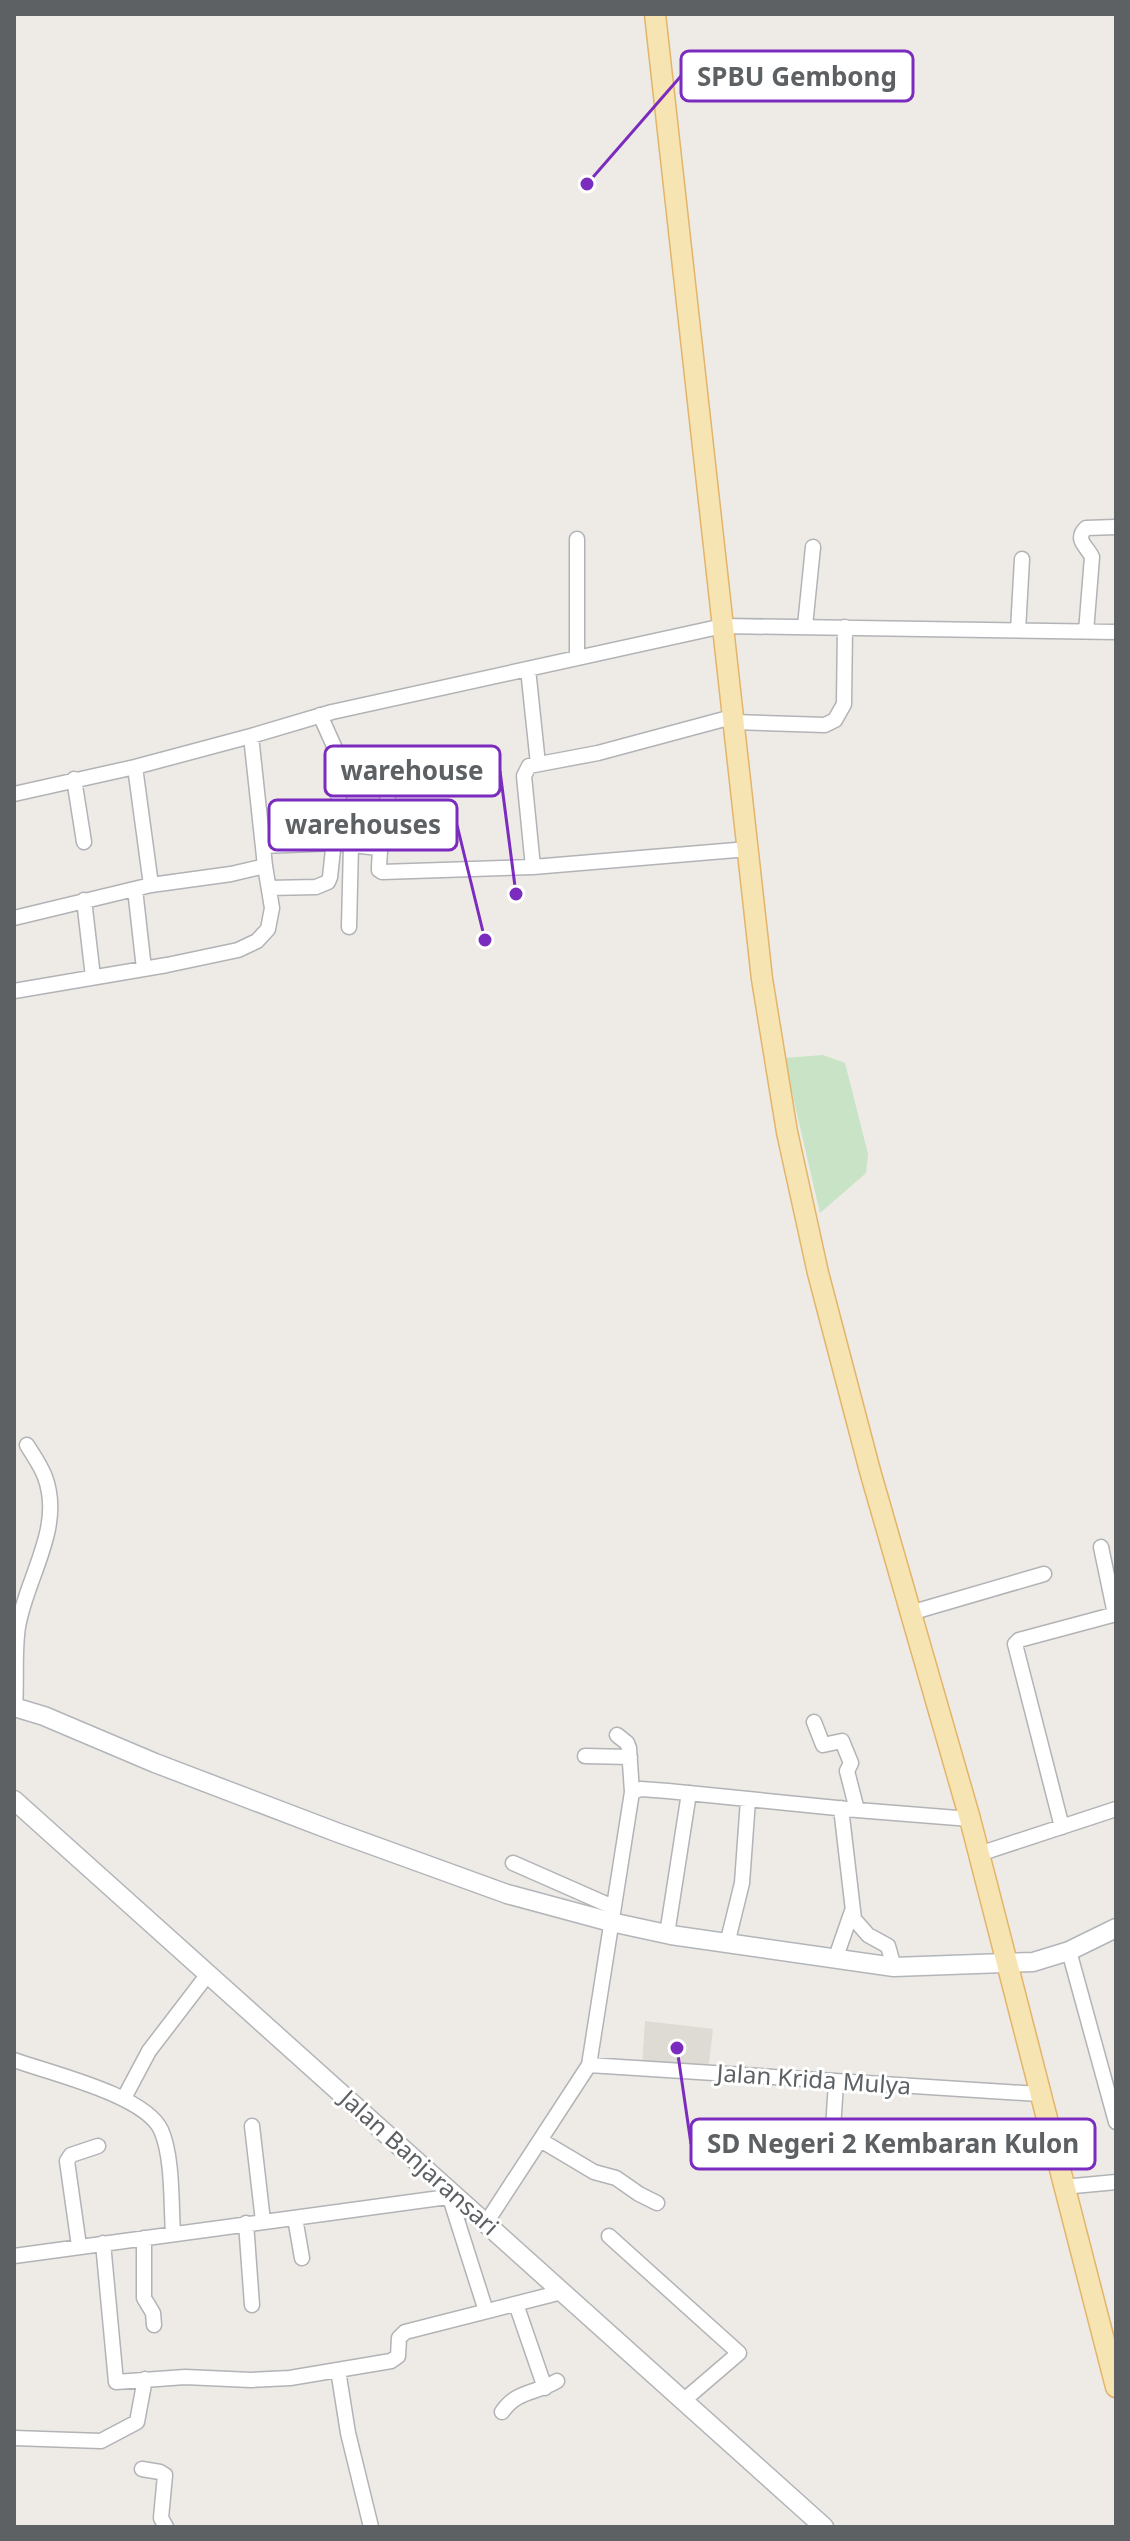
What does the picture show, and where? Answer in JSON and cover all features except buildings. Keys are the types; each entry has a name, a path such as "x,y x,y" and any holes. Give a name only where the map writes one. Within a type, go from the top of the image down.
{"main road":[{"path":"655,14 762,979 787,1132 818,1273 910,1613 970,1819 1063,2187 1109,2335 1116,2387"}],"street":[{"path":"1086,632 1092,557 1081,544 1081,535 1086,528 1116,527"},
{"path":"577,539 577,658"},
{"path":"805,626 813,547"},
{"path":"1018,630 1022,559"},
{"path":"14,794 135,767 320,715 723,626 1116,632"},
{"path":"533,867 524,776 529,766 598,753 733,720 825,725 835,720 844,704 845,627"},
{"path":"528,669 538,764"},
{"path":"320,715 338,755 349,927"},
{"path":"14,991 238,950 257,941 271,920 251,736"},
{"path":"135,767 151,885"},
{"path":"74,779 84,842"},
{"path":"390,779 378,848 379,870 382,872 533,867 748,849"},
{"path":"269,888 324,885 343,844"},
{"path":"263,846 343,844 378,848"},
{"path":"14,918 151,885 265,866"},
{"path":"135,889 144,969"},
{"path":"84,900 93,977"},
{"path":"27,1445 45,1475 50,1507 46,1538 26,1592 18,1627 14,1707 507,1894 612,1915 667,1934 894,1967 1033,1962 1069,1951 1116,1928"},
{"path":"1062,1827 1015,1644 1019,1640 1115,1614 1101,1547"},
{"path":"910,1613 1044,1574"},
{"path":"814,1722 823,1745 842,1741 851,1763 847,1771 857,1810"},
{"path":"486,2223 589,2065 632,1792 627,1743 617,1735"},
{"path":"585,1756 630,1757"},
{"path":"632,1792 641,1789 970,1819"},
{"path":"667,1934 689,1793"},
{"name":"Jalan Banjaransari","path":"14,1800 452,2197 486,2223 824,2527"},
{"path":"727,1944 742,1883 748,1800"},
{"path":"841,1808 852,1911 859,1927 888,1946 894,1967"},
{"path":"979,1854 1116,1809"},
{"path":"513,1863 612,1915"},
{"path":"836,1957 852,1911"},
{"path":"1069,1951 1116,2122"},
{"path":"124,2098 149,2051 208,1974"},
{"path":"14,2060 124,2098 150,2116 163,2134 173,2234"},
{"name":"Jalan Krida Mulya","path":"589,2065 1039,2094"},
{"path":"832,2145 836,2082"},
{"path":"252,2126 263,2221"},
{"path":"542,2141 594,2172 616,2178 657,2203"},
{"path":"79,2246 67,2161 71,2155 98,2146"},
{"path":"1063,2187 1116,2182"},
{"path":"14,2256 452,2197 486,2311"},
{"path":"295,2218 302,2258"},
{"path":"246,2223 252,2305"},
{"path":"609,2236 739,2353 683,2401"},
{"path":"144,2238 144,2298 153,2313 154,2325"},
{"path":"103,2243 116,2382 185,2377 267,2379 395,2360 399,2338 405,2332 562,2292"},
{"path":"502,2412 513,2398 551,2384 516,2304"},
{"path":"338,2370 348,2433 371,2527"},
{"path":"14,2438 106,2440 137,2422 145,2379"},
{"path":"142,2469 165,2475 161,2518 166,2527"}],"shaded area":[{"path":"645,2021 713,2029 708,2071 642,2066"}],"green space":[{"path":"823,1055 845,1063 868,1154 866,1173 820,1213 784,1058"}],"place":[{"name":"SPBU Gembong","path":"587,184"},
{"name":"warehouse","path":"516,894"},
{"name":"warehouses","path":"485,940"},
{"name":"SD Negeri 2 Kembaran Kulon","path":"677,2048"}]}
